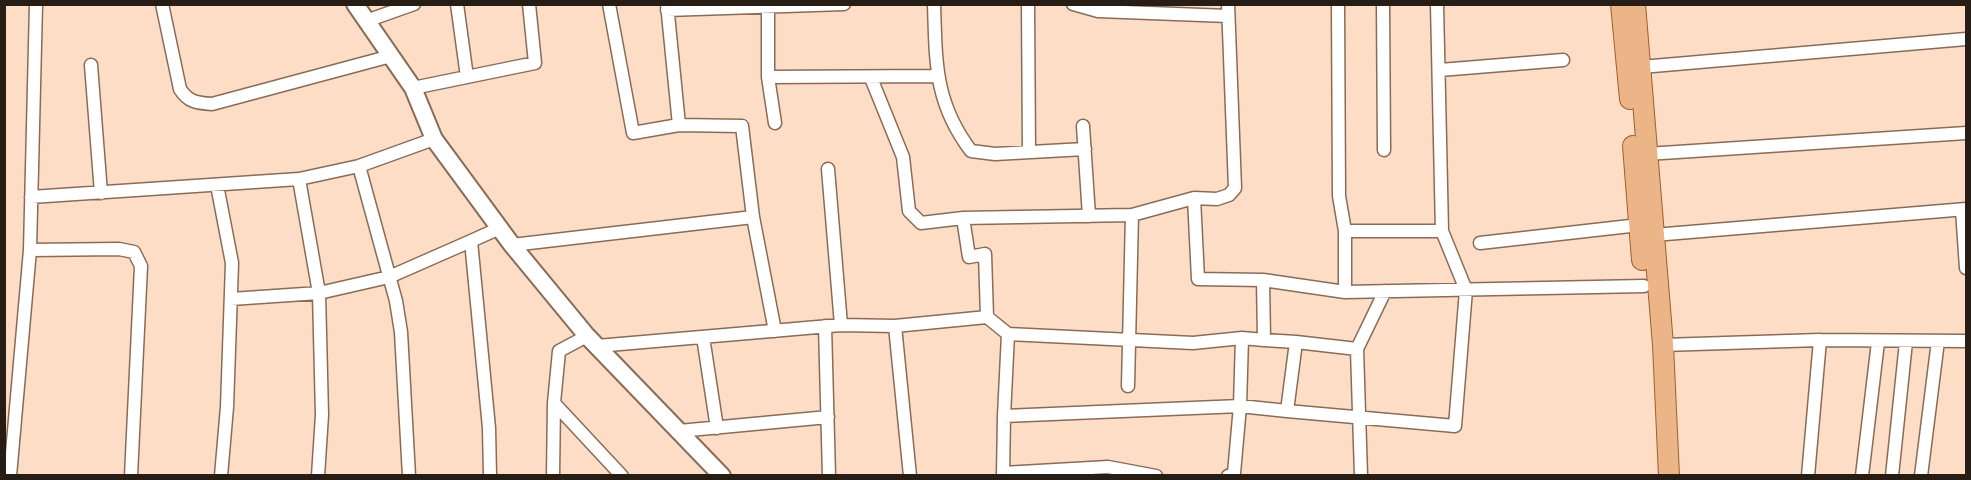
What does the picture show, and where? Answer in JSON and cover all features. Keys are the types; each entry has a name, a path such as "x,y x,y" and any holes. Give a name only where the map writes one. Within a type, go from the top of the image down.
{"main road":[{"path":"1621,4 1644,166"},
{"path":"1635,4 1641,67 1647,230 1663,345 1669,476"},
{"path":"1647,230 1644,286 1656,476"}],"street":[{"path":"10,476 30,250 36,4"},
{"path":"162,4 180,89 186,99 197,103 212,104 391,56"},
{"path":"355,4 413,88 434,139 512,245 592,341 722,476"},
{"path":"366,21 414,4"},
{"path":"457,4 466,77"},
{"path":"413,88 535,63 529,4"},
{"path":"609,4 633,133 679,125 742,126 753,217 774,331"},
{"path":"679,125 667,7 768,9 844,4"},
{"path":"934,4 937,76 955,130 971,151 995,154 1084,149"},
{"path":"1029,4 1029,152"},
{"path":"871,78 903,157 909,211 921,223 963,218 1132,215 1194,198 1217,199 1229,195 1235,188 1228,10 1098,11 1073,4"},
{"path":"1338,4 1339,196 1345,231 1345,292"},
{"path":"1383,4 1384,150"},
{"path":"1004,416 1240,406 1455,426 1466,290 1442,231 1437,4"},
{"path":"768,9 768,77 775,123"},
{"path":"1641,67 1966,39"},
{"path":"1440,70 1563,60"},
{"path":"91,65 101,193"},
{"path":"768,77 937,76"},
{"path":"1083,126 1089,216"},
{"path":"1644,166 1966,133"},
{"path":"31,197 299,179 359,166 434,139"},
{"path":"359,166 402,332 409,476"},
{"path":"828,169 841,325"},
{"path":"299,179 318,293 322,344 322,415 318,476"},
{"path":"217,185 231,263 227,407 220,476"},
{"path":"1194,198 1198,279 1263,279 1345,292 1644,286"},
{"path":"1480,243 1964,209 1966,268"},
{"path":"1128,387 1132,215"},
{"path":"512,245 753,217"},
{"path":"963,218 969,257 984,255 987,316 1008,334 1193,343 1242,338 1357,349"},
{"path":"231,299 318,293 389,277 500,228"},
{"path":"1345,231 1442,231"},
{"path":"471,241 489,428 490,476"},
{"path":"30,250 119,249 134,252 141,266 131,476"},
{"path":"1263,279 1264,340"},
{"path":"1361,476 1357,349 1385,291"},
{"path":"554,476 554,403 559,351 592,341 703,337 841,325 895,326 987,316"},
{"path":"825,326 829,476"},
{"path":"895,326 910,476"},
{"path":"1008,334 1003,474 1108,467 1156,476"},
{"path":"703,337 717,428"},
{"path":"1228,476 1234,473 1240,406 1242,338"},
{"path":"1663,345 1820,340 1966,341"},
{"path":"1808,476 1820,340"},
{"path":"1921,476 1938,341"},
{"path":"1287,411 1296,342"},
{"path":"1862,476 1878,342"},
{"path":"1892,476 1906,342"},
{"path":"554,403 622,476"},
{"path":"680,431 828,417"}]}
